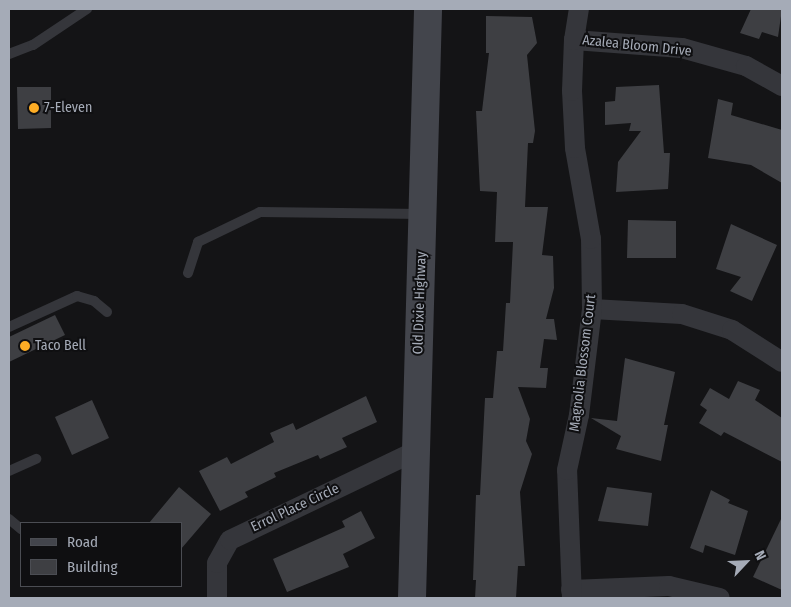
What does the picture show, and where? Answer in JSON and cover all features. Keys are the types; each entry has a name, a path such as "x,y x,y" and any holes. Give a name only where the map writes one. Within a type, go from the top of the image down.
{"street":[{"name":"Old Dixie Highway","path":"412,598 428,9"},
{"name":"Magnolia Blossom Court","path":"571,594 567,470 578,415 592,309 591,239 575,148 574,40 579,9"},
{"name":"Azalea Bloom Drive","path":"574,40 682,48 746,66 782,86"},
{"path":"592,309 682,314 732,330 782,362"},
{"name":"Errol Place Circle","path":"217,598 217,563 230,540 416,451"},
{"path":"571,594 669,586 720,598"}],"lane":[{"path":"9,54 33,45 86,9"},
{"path":"188,273 198,242 260,212 422,214"},
{"path":"9,327 77,296 94,301 108,312"},
{"path":"9,471 36,459"},
{"path":"9,519 20,528"}],"building":[{"path":"751,9 782,9 778,37 762,32 759,39 740,33"},
{"path":"486,16 532,17 537,43 527,55 535,131 533,143 528,143 525,207 548,207 542,255 553,256 554,288 546,319 554,319 557,340 544,339 540,368 548,368 546,388 518,387 530,419 526,441 532,454 520,492 525,566 518,566 516,598 475,598 476,580 473,580 476,495 480,495 485,398 493,398 497,351 503,351 506,303 510,303 513,242 495,242 497,192 480,191 476,111 482,111 489,53 486,53"},
{"path":"659,85 664,153 670,153 668,189 616,192 618,162 641,131 629,131 631,123 605,125 605,102 615,101 616,87"},
{"name":"7-Eleven","path":"17,87 51,87 51,128 18,129"},
{"path":"718,99 733,103 731,115 782,130 782,183 751,165 708,158"},
{"path":"628,220 676,221 676,258 627,258"},
{"path":"731,224 777,245 752,301 730,291 741,277 716,269"},
{"name":"Taco Bell","path":"55,315 65,335 9,362 9,337"},
{"path":"625,358 675,372 664,425 668,425 661,461 616,449 621,436 591,418 617,421"},
{"path":"738,381 760,390 755,400 782,418 782,462 724,432 721,436 699,423 707,410 700,405 710,388 729,399"},
{"path":"366,396 377,422 342,438 347,447 320,459 318,455 274,473 276,477 245,492 248,497 220,511 199,471 227,457 231,464 274,442 270,433 293,423 296,430"},
{"path":"92,400 109,438 72,455 55,417"},
{"path":"179,487 211,514 182,548 182,522 150,522"},
{"path":"607,487 652,493 648,526 598,521"},
{"path":"711,490 730,500 728,503 748,511 735,555 705,545 703,553 690,548"},
{"path":"361,511 375,538 343,554 349,567 287,592 273,559 345,527 342,521"},
{"path":"782,517 782,590 753,577"}],"place":[{"name":"7-Eleven","path":"34,108"},
{"name":"Taco Bell","path":"25,346"}]}
